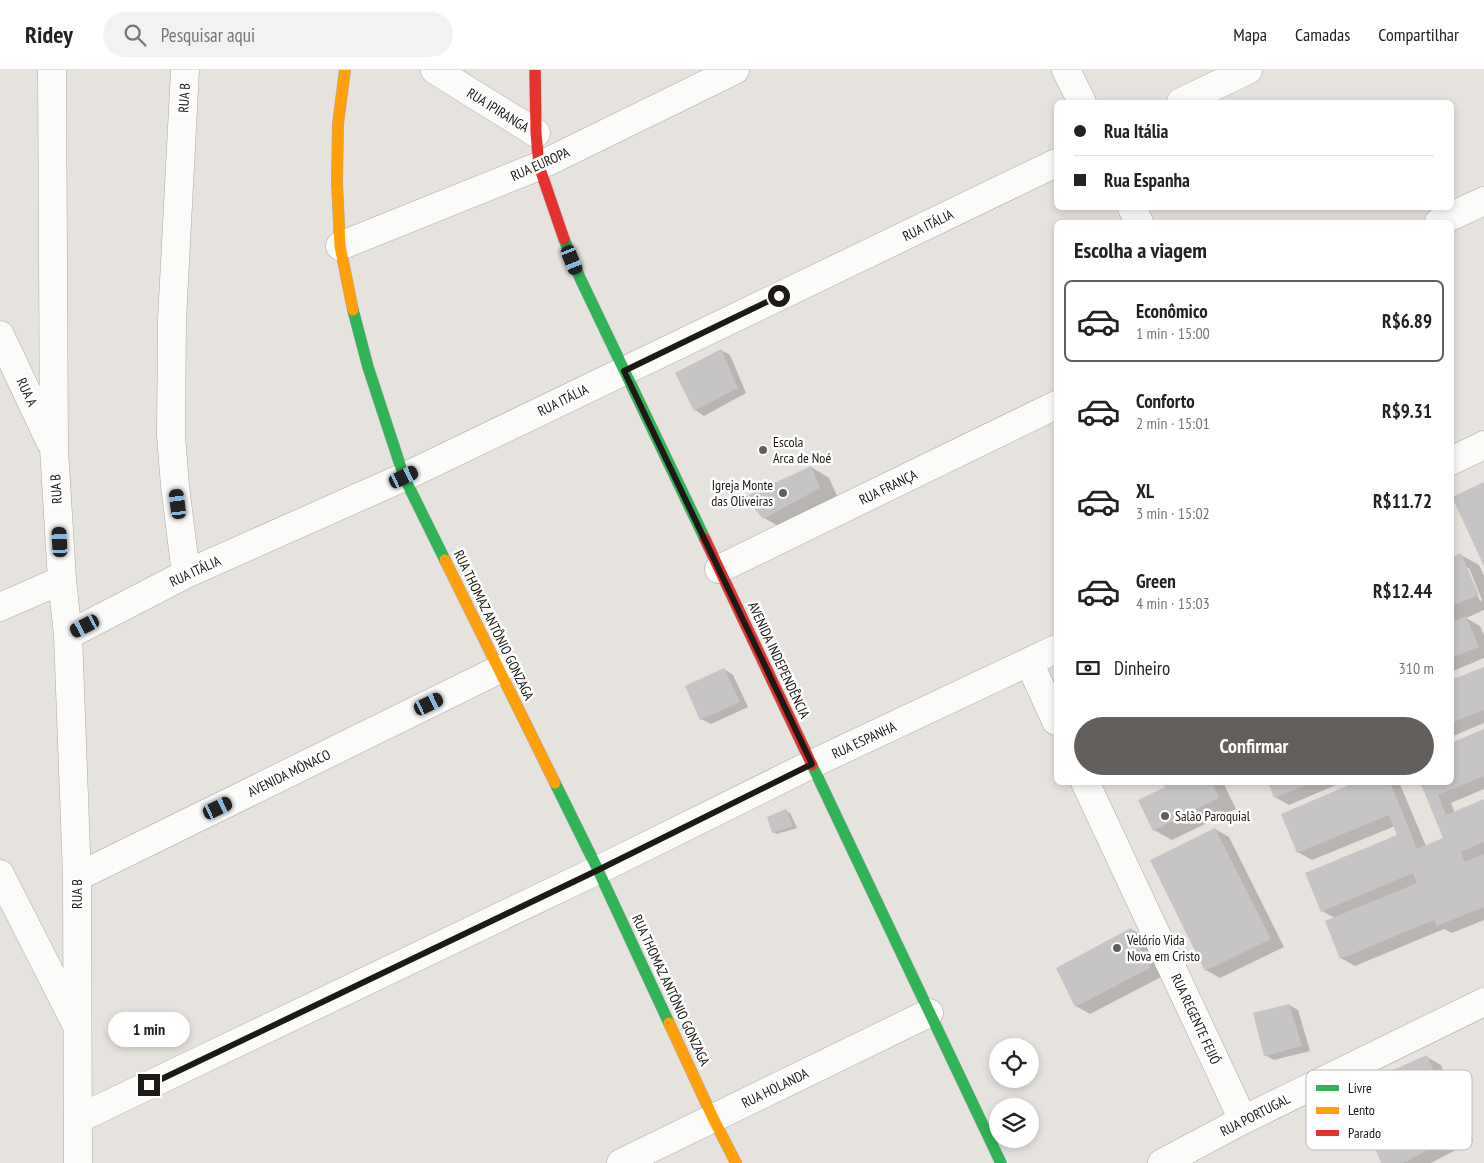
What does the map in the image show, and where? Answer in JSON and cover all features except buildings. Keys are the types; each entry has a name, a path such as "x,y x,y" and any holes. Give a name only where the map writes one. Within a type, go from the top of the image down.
{"street":[{"name":"RUA B","path":"52,70 54,449 62,580 68,635 78,878 78,1163"},
{"name":"RUA B","path":"185,70 172,320 171,435 186,574"},
{"name":"RUA THOMAZ ANTÔNIO GONZAGA","path":"345,70 338,124 337,182 340,246 353,309 368,367 404,477 598,870 713,1118 736,1163"},
{"name":"RUA IPIRANGA","path":"435,70 536,134"},
{"name":"AVENIDA INDEPENDÊNCIA","path":"535,70 536,134 540,166 558,224 580,278 1001,1163"},
{"name":"RUA EUROPA","path":"340,246 540,166 735,70"},
{"path":"1066,70 1081,100"},
{"path":"1185,100 1248,70"},
{"name":"RUA ITÁLIA","path":"68,635 186,574 404,477 1054,164"},
{"path":"1443,220 1484,201"},
{"name":"RUA A","path":"0,335 54,449"},
{"name":"RUA FRANÇA","path":"720,569 1054,406"},
{"path":"1454,460 1484,445"},
{"path":"0,607 62,580"},
{"name":"RUA ESPANHA","path":"78,1119 598,870 812,764 1054,650"},
{"path":"1029,662 1054,717"},
{"name":"AVENIDA MÔNACO","path":"78,878 500,669"},
{"name":"RUA REGENTE FEIJÓ","path":"1086,785 1243,1120"},
{"name":"RUA B","path":"0,874 78,1028"},
{"name":"RUA PORTUGAL","path":"1345,1070 1484,1002"},
{"name":"RUA HOLANDA","path":"621,1163 929,1012"},
{"name":"RUA PORTUGAL","path":"1162,1163 1306,1089"}],"traffic: fast":[{"path":"564,239 580,278 705,539"},
{"path":"353,310 368,367 404,477 445,560"},
{"path":"812,765 1001,1163"},
{"path":"555,783 598,870 669,1023"}],"traffic: slow":[{"path":"345,70 338,124 337,182 340,246 353,310"},
{"path":"445,560 555,783"},
{"path":"669,1023 736,1163"}],"traffic: jam":[{"path":"535,70 536,133 539,166 564,239"},
{"path":"705,539 812,765"}],"place":[{"name":"Escola Arca de Noé","path":"763,450"},
{"name":"Igreja Monte das Oliveiras","path":"783,493"},
{"name":"Salão Paroquial","path":"1165,816"},
{"name":"Velório Vida Nova em Cristo","path":"1117,948"}],"route":[{"path":"149,1085 598,870 812,764 624,371 779,296"}]}
